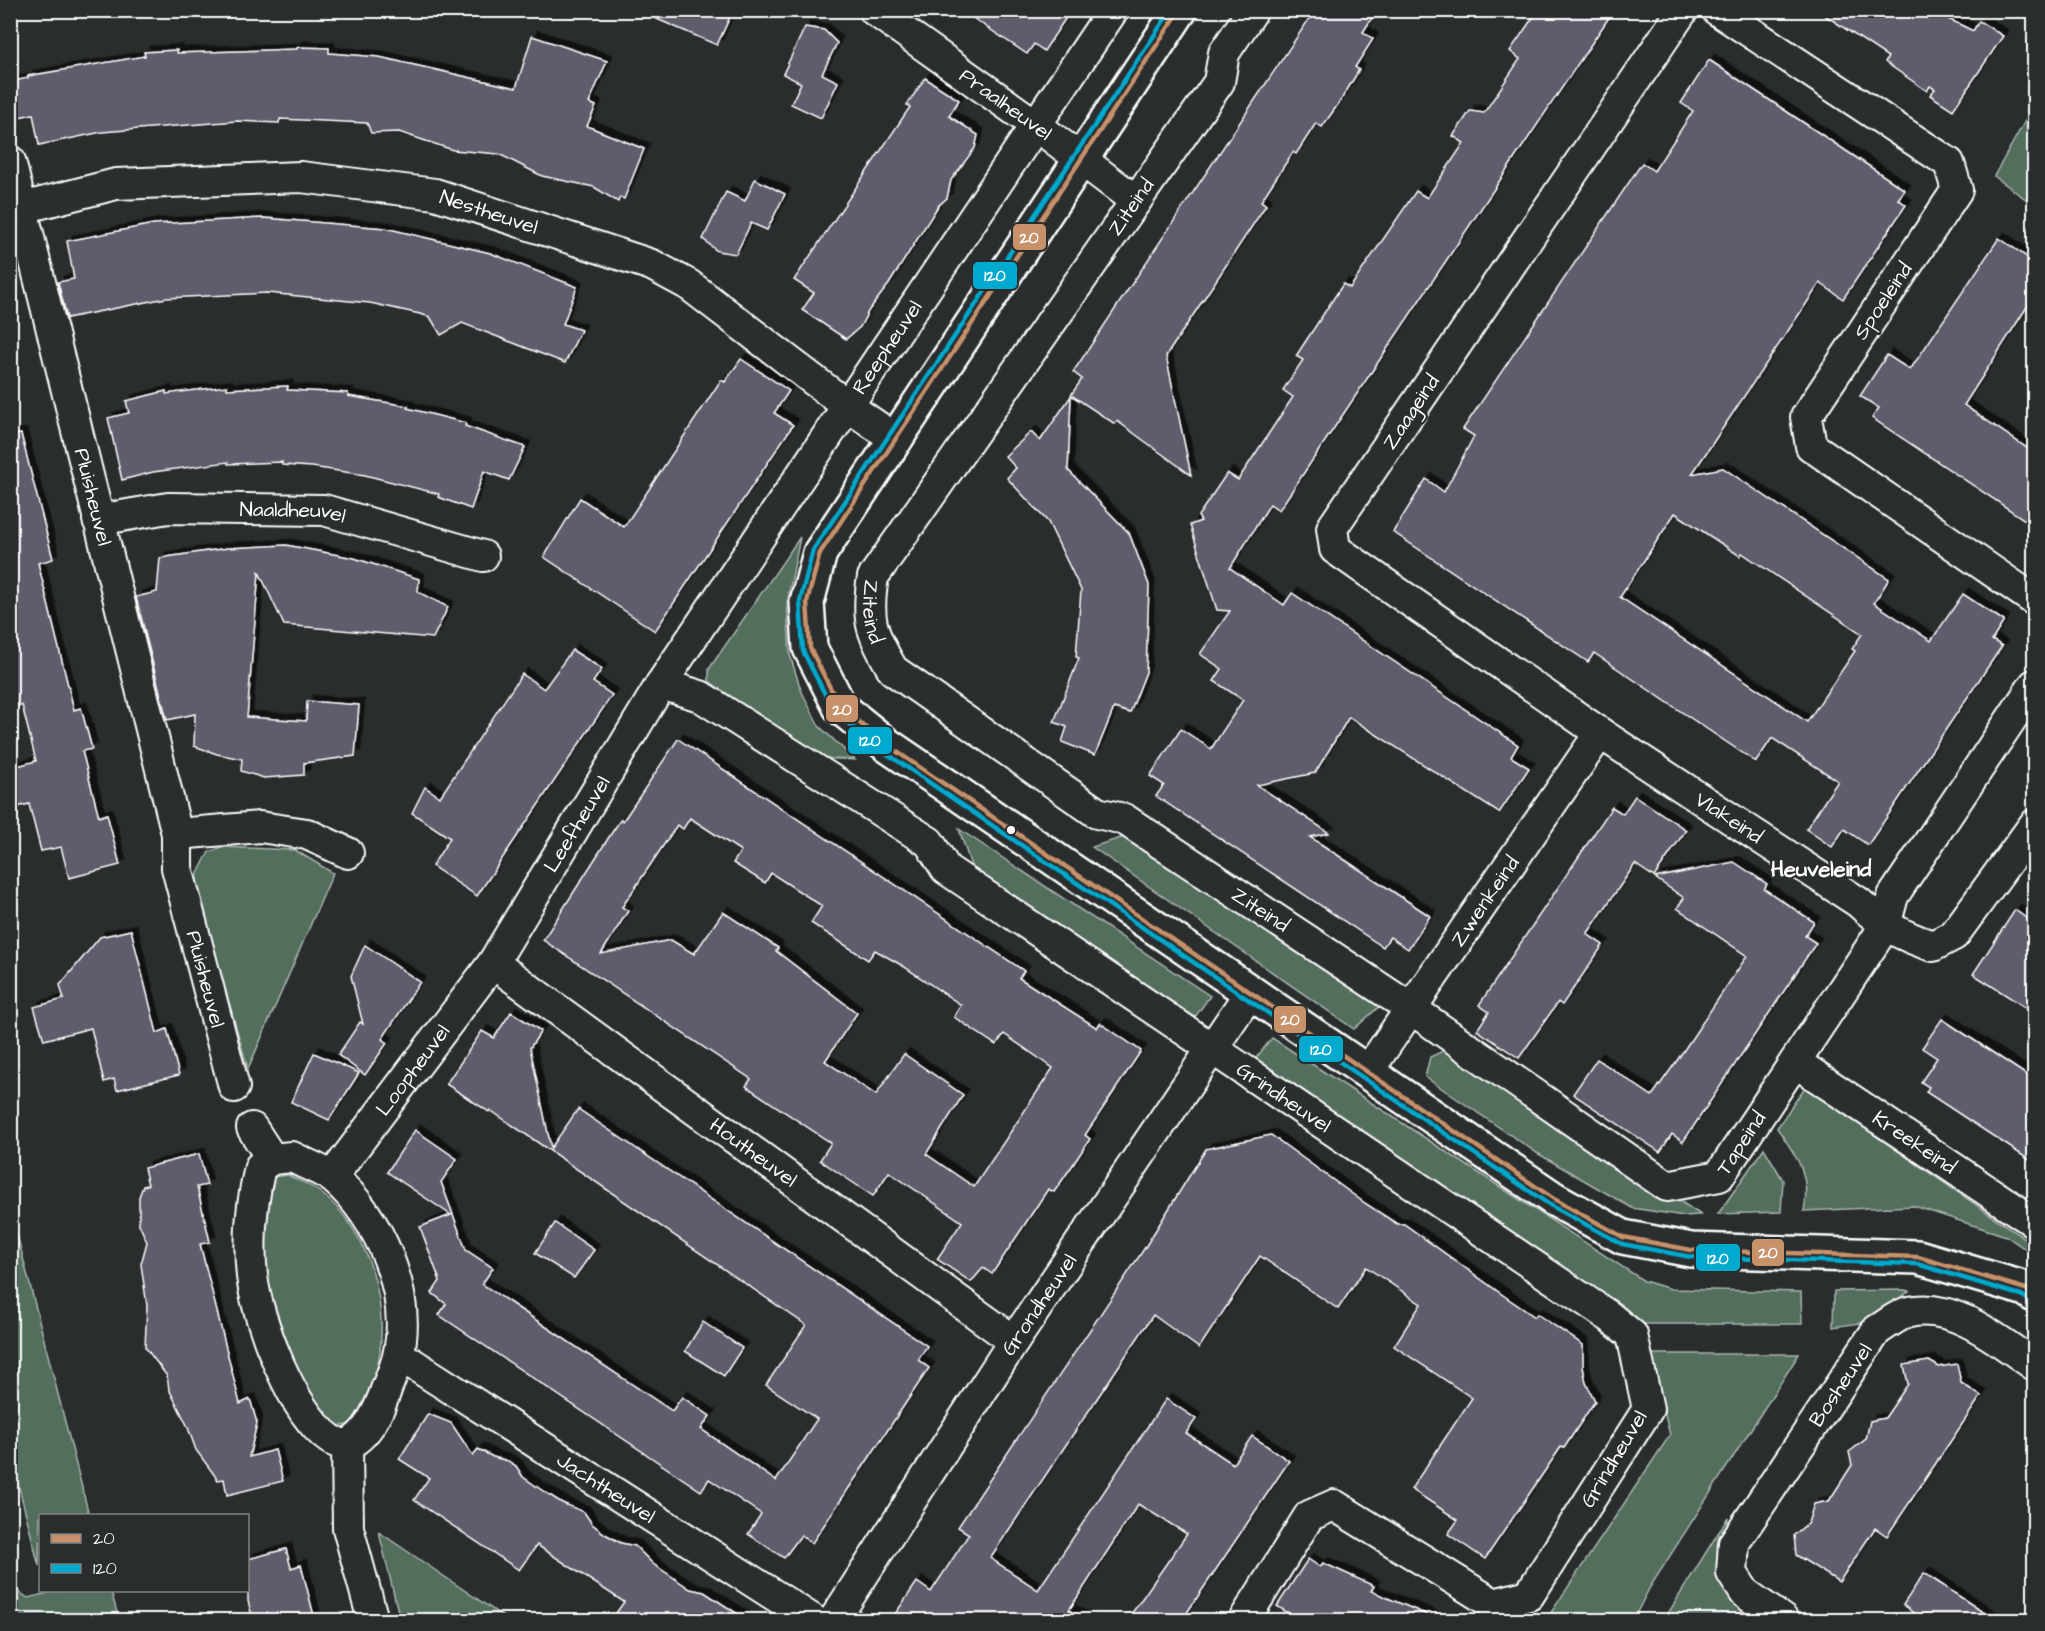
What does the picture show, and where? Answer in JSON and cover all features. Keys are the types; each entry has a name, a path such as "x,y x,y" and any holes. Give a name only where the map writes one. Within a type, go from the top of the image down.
{"street":[{"name":"Praalheuvel","path":"874,10 1037,126 1136,201"},
{"name":"Reepheuvel","path":"661,684 849,407 1113,10"},
{"path":"1180,10 820,553 807,602 810,648 840,707 887,745 1554,1198 1623,1237 1691,1250 1918,1257 2026,1289 2034,1295"},
{"name":"Ziteind","path":"1253,10 1224,53 1219,82 873,577 868,607 875,640 893,670 1097,813 1124,819 1410,1008"},
{"name":"Zaageind","path":"1600,733 1335,549 1332,528 1683,10"},
{"name":"Spoeleind","path":"1717,10 1949,163 1957,190 1806,417 1811,446 2034,600"},
{"name":"Pluisheuvel","path":"10,161 177,834 177,868 234,1086"},
{"name":"Nestheuvel","path":"22,208 116,184 301,177 435,194 652,265 688,285 849,407 897,440"},
{"name":"Naaldheuvel","path":"98,520 168,508 324,510 483,556"},
{"path":"661,684 700,696 929,842 946,869 1212,1048"},
{"name":"Leefheuvel","path":"493,963 661,684"},
{"name":"Tapeind","path":"1410,1008 1667,1186 1719,1176 1885,926 1893,896 2034,686"},
{"name":"Vlakeind","path":"1600,733 1858,902 1885,926"},
{"name":"Zwenkeind","path":"1368,1071 1600,733"},
{"path":"1885,926 1933,946 1953,935 2034,825"},
{"path":"177,834 260,827 308,834 348,853"},
{"name":"Loopheuvel","path":"332,1177 493,963"},
{"name":"Houtheuvel","path":"493,963 1014,1341"},
{"name":"Grondheuvel","path":"834,1620 1014,1341 1251,991"},
{"name":"Grindheuvel","path":"1212,1048 1610,1317 1632,1335 1648,1409 1529,1594 1494,1604 1334,1504 1309,1516 1244,1620"},
{"name":"Kreekeind","path":"1795,1062 2034,1222"},
{"path":"252,1128 272,1159"},
{"path":"292,1158 332,1177 359,1203 381,1241 396,1276 400,1313 399,1355 380,1409 358,1440 347,1445 330,1439 297,1401 269,1341 252,1276 252,1200 260,1167 272,1159 292,1158"},
{"name":"Bosheuvel","path":"1783,1620 1745,1593 1732,1573 1734,1543 1877,1330 1908,1312 1944,1312 1981,1329 2034,1365"},
{"name":"Jachtheuvel","path":"399,1355 813,1620"},
{"path":"347,1445 348,1528 374,1620"}],"green space":[{"path":"2034,105 2034,205 1994,176"},
{"path":"800,537 787,603 790,655 801,690 819,726 855,760 817,758 709,681 709,669"},
{"path":"959,829 1210,996 1195,1017 972,869"},
{"path":"1130,835 1382,1004 1354,1029 1092,847"},
{"path":"223,847 295,850 333,873 248,1069 196,887 198,873 209,852"},
{"path":"1272,1038 1644,1281 1671,1289 1801,1292 1802,1324 1641,1324 1256,1058"},
{"path":"1447,1049 1701,1215 1684,1216 1632,1208 1537,1153 1425,1077 1430,1057"},
{"path":"1805,1087 2034,1245 2034,1255 2006,1236 1914,1206 1804,1211 1806,1186 1801,1166 1777,1128"},
{"path":"1764,1148 1783,1180 1781,1212 1718,1214"},
{"path":"288,1175 317,1190 336,1207 352,1227 364,1249 373,1274 379,1300 380,1352 373,1382 351,1425 328,1426 279,1336 264,1275 261,1201 273,1177"},
{"path":"11,1211 89,1514 39,1514 39,1566 11,1456"},
{"path":"1834,1291 1909,1291 1867,1322 1833,1327"},
{"path":"1649,1354 1799,1354 1650,1587 1633,1620 1546,1620 1670,1435"},
{"path":"1728,1517 1722,1572 1762,1620 1664,1620"},
{"path":"379,1532 508,1620 400,1620"},
{"path":"10,1570 15,1589 28,1598 52,1592 111,1592 119,1620 11,1620"}],"building":[{"path":"636,10 713,10 730,17 717,45"},
{"path":"961,10 1071,10 1044,51 1034,44 1027,54"},
{"path":"1315,10 1377,10 1363,32 1373,39 1355,67 1359,70 1341,100 1322,127 1316,123 1296,154 1293,152 1261,201 1266,205 1166,356 1191,475 1117,421 1115,424 1071,395 1082,379 1073,372"},
{"path":"1538,10 1614,10 1279,510 1270,504 1230,568 1284,605 1292,593 1518,745 1511,757 1529,768 1499,813 1349,717 1315,773 1257,785 1329,833 1310,837 1430,916 1408,949 1390,937 1383,947 1156,796 1164,785 1150,776 1181,729 1211,749 1243,700 1214,681 1222,669 1200,654 1230,611 1217,610 1190,525 1201,521 1198,516 1227,473 1238,480 1293,397 1283,390 1303,360 1296,356 1343,284 1350,288 1416,191 1427,198 1464,143 1453,136 1470,111 1484,113 1520,59 1510,51"},
{"path":"1817,10 1930,10 1973,31 1979,21 2003,36 1953,110 1930,95 1935,89 1930,86 1927,91 1885,62 1888,57"},
{"path":"805,27 824,30 837,43 822,74 838,82 821,118 791,104 801,83 783,74"},
{"path":"532,36 607,61 589,103 596,106 587,126 644,149 624,199 620,197 618,202 594,187 542,176 499,154 453,150 399,132 371,133 367,123 280,119 279,123 237,121 102,132 39,145 33,114 10,119 10,82 28,78 28,76 145,56 144,52 329,48 329,53 379,57 516,88"},
{"path":"1709,60 1905,190 1898,199 1906,205 1843,299 1820,283 1692,474 1723,468 1889,579 1874,603 1931,641 1963,594 2004,621 1992,640 2002,646 1868,845 1844,829 1832,847 1806,829 1838,781 1772,738 1756,762 1594,653 1588,662 1393,532 1426,479 1444,492 1474,436 1463,429 1642,163 1654,171 1693,111 1681,103","holes":["1675,513 1740,556 1742,553 1862,634 1852,649 1855,651 1807,722 1620,597"]},
{"path":"925,78 959,100 949,116 978,135 975,148 951,180 947,198 938,206 860,327 846,339 802,310 814,293 794,280 910,107 907,105"},
{"path":"755,179 785,194 767,230 751,223 736,254 717,251 703,239 726,192 745,201"},
{"path":"264,218 385,228 490,253 577,287 563,324 581,330 565,363 462,323 441,335 430,317 420,314 370,303 268,293 166,298 67,318 58,282 74,279 67,241 154,224"},
{"path":"1999,238 2034,262 2034,296 1964,405 2034,453 2034,526 1872,418 1879,408 1860,396 1887,355 1910,370"},
{"path":"741,359 789,391 774,413 793,425 655,631 544,557 580,498 624,527 721,380 725,382"},
{"path":"227,386 227,389 288,386 287,390 348,393 348,396 408,406 407,408 466,423 465,426 525,447 509,480 484,471 471,509 438,497 439,494 365,475 282,465 282,462 228,464 228,462 153,472 122,480 108,418 129,413 126,401 166,391 166,394"},
{"path":"1071,396 1068,470 1129,533 1149,585 1146,672 1130,713 1114,708 1095,755 1062,742 1067,727 1054,722 1079,658 1076,657 1081,590 1048,522 1007,478 1016,468 1005,456 1031,432 1040,441"},
{"path":"21,434 53,559 38,563 74,710 81,708 92,749 82,751 99,817 107,814 120,865 69,878 61,847 41,851 29,804 10,809 10,768 36,761 22,705 10,708 10,435"},
{"path":"286,545 354,558 419,579 418,592 448,607 433,638 284,625 259,572 247,717 306,721 307,701 359,705 355,756 304,763 304,775 264,778 241,771 242,759 194,746 195,714 167,720 136,597 157,592 160,558 228,548"},
{"path":"572,650 602,669 593,682 612,695 477,896 432,866 450,838 412,813 425,787 440,797 522,674 544,689"},
{"path":"678,739 1024,971 1019,978 1097,1028 1100,1023 1141,1051 1085,1135 1090,1139 1072,1166 1054,1192 1048,1189 992,1274 983,1268 971,1282 937,1259 962,1222 889,1172 873,1196 846,1178 820,1160 831,1143 746,1086 751,1079 543,940 621,819 623,821","holes":["690,818 741,851 733,863 765,883 771,873 822,906 811,923 868,960 875,950 903,966 961,1005 954,1017 996,1045 1004,1034 1053,1068 974,1187 926,1154 963,1095 904,1054 876,1095 825,1061 857,1013 776,951 778,948 723,912 694,954 671,940 601,954 628,911 622,907 677,825 683,829"]},
{"path":"1635,796 1686,830 1654,877 1635,864 1587,934 1603,945 1562,1005 1558,1002 1519,1058 1477,1030 1489,1012 1479,1005 1612,807 1623,814"},
{"path":"1734,862 1767,884 1764,889 1814,922 1805,936 1816,943 1683,1142 1672,1134 1660,1152 1573,1094 1597,1059 1652,1096 1676,1062 1747,956 1677,908 1684,898 1655,878"},
{"path":"2015,910 2034,924 2034,1013 1973,974"},
{"path":"131,930 157,1033 167,1029 179,1075 117,1090 114,1079 104,1082 91,1028 44,1040 34,1007 64,999 60,985 100,937"},
{"path":"365,945 420,982 382,1039 387,1043 365,1075 338,1055 360,1022 363,1024 351,976"},
{"path":"511,1012 541,1031 530,1048 551,1148 578,1109 927,1346 918,1360 929,1368 812,1543 801,1535 784,1558 748,1534 761,1514 709,1479 701,1491 439,1315 446,1304 432,1293 440,1281 420,1227 451,1215 387,1172 415,1130 457,1159 441,1182 466,1250 493,1268 482,1284 672,1411 682,1397 710,1416 701,1429 776,1481 817,1419 766,1385 806,1325 490,1110 489,1112 446,1084 482,1031 494,1038"},
{"path":"1942,1019 2034,1080 2034,1163 1926,1092 1929,1087 1921,1082 1937,1058 1922,1048"},
{"path":"314,1053 359,1073 329,1120 291,1102"},
{"path":"1271,1135 1366,1204 1397,1224 1404,1224 1535,1317 1537,1314 1583,1345 1586,1383 1595,1401 1485,1559 1448,1534 1458,1520 1411,1489 1472,1398 1394,1346 1421,1304 1366,1267 1338,1309 1260,1256 1199,1348 1153,1315 990,1558 1038,1590 1166,1399 1196,1419 1186,1433 1233,1464 1252,1436 1289,1461 1182,1620 1127,1620 1187,1534 1138,1504 1069,1610 1086,1620 891,1620 917,1582 931,1592 969,1534 958,1527 1144,1249 1206,1149"},
{"path":"199,1154 207,1185 197,1187 210,1242 200,1244 240,1404 250,1399 257,1423 249,1457 275,1450 283,1481 227,1495 224,1479 218,1480 196,1450 187,1425 169,1389 167,1376 145,1347 147,1306 141,1264 147,1242 139,1224 139,1197 143,1186 148,1185 144,1168"},
{"path":"555,1223 594,1250 574,1278 535,1253"},
{"path":"703,1322 742,1348 724,1376 685,1351"},
{"path":"1929,1361 1939,1367 1957,1364 1961,1383 1981,1396 1887,1536 1875,1528 1839,1582 1796,1555 1794,1535 1808,1523 1814,1504 1829,1501 1852,1465 1849,1452 1866,1439 1870,1421 1885,1418 1908,1384 1904,1365"},
{"path":"428,1414 451,1423 473,1456 478,1449 493,1457 508,1461 516,1466 523,1477 543,1491 562,1503 584,1512 592,1524 605,1534 621,1543 635,1546 653,1564 690,1589 704,1592 747,1620 611,1620 624,1602 537,1545 519,1570 414,1500 429,1478 399,1459"},
{"path":"286,1549 291,1568 301,1565 315,1620 253,1620 248,1601 249,1559"},
{"path":"1308,1559 1320,1567 1323,1563 1374,1586 1371,1591 1439,1620 1299,1620 1277,1606"},
{"path":"1924,1573 1995,1620 1923,1620 1903,1605"}],"transit line":[{"name":"120","path":"1171,10 813,550 800,601 803,651 834,712 883,751 1550,1205 1622,1244 1691,1257 1917,1264 2023,1296 2030,1301"},
{"name":"20","path":"1180,10 820,553 807,602 810,648 840,707 887,745 1554,1199 1623,1237 1691,1250 1918,1257 2026,1289 2034,1295"}],"district":[{"name":"Heuveleind","path":"1821,869"}]}
